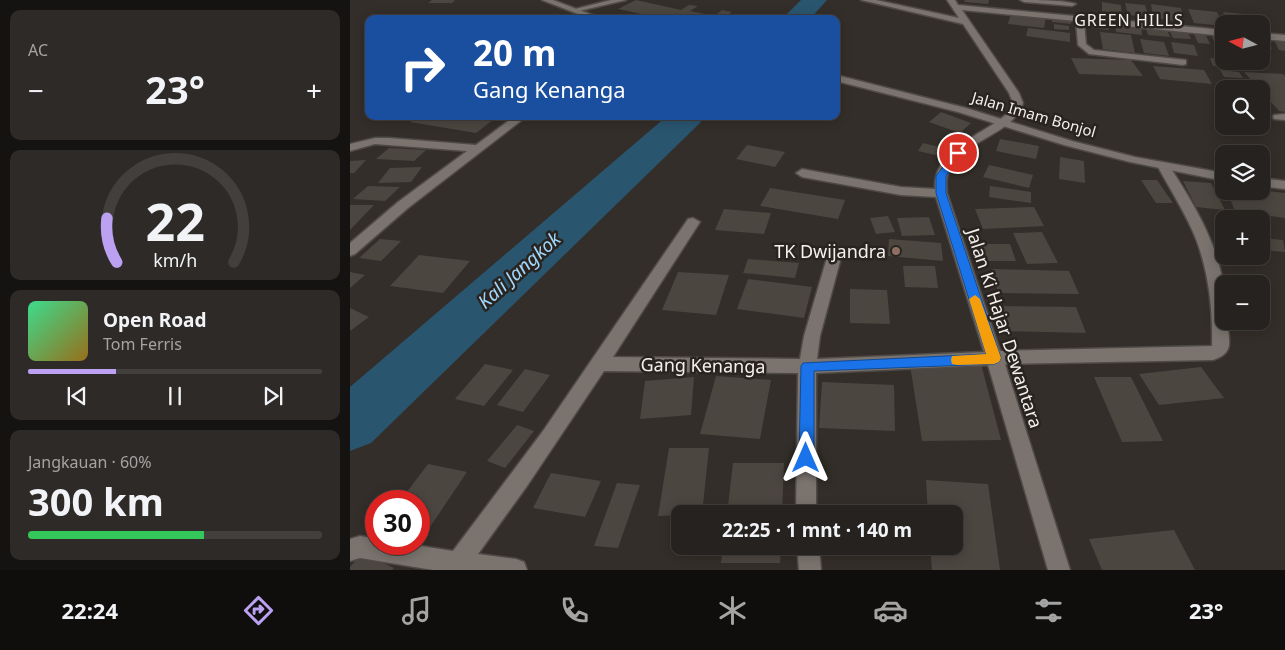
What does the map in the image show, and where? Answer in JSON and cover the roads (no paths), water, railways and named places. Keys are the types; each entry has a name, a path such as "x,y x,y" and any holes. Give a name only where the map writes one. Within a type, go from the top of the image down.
{"street":[{"path":"546,0 588,15"},
{"path":"575,10 622,0"},
{"path":"865,0 966,22"},
{"path":"1024,0 1072,4"},
{"path":"954,4 1016,98 1018,103 1014,112 1003,123"},
{"path":"954,4 1215,32"},
{"path":"1080,19 1082,45 1092,52 1183,62"},
{"path":"1270,37 1285,38"},
{"name":"Jalan Imam Bonjol","path":"840,79 924,100 1068,143 1164,167 1215,176"},
{"path":"350,251 403,205 517,120"},
{"name":"Jalan Ki Hajar Dewantara","path":"1003,123 980,136 954,158 941,176 941,193 1059,570"},
{"path":"350,148 389,140 479,149"},
{"name":"Gang Kenanga","path":"600,364 807,366 994,358 1213,353 1220,350 1215,288 1208,251 1193,218 1164,167"},
{"path":"802,173 901,191 941,193"},
{"path":"1270,183 1285,184"},
{"path":"458,563 494,516 600,364 693,222"},
{"path":"806,505 807,366 812,336 835,254"},
{"path":"355,549 516,570"},
{"path":"809,555 810,570"}],"waterway":[{"name":"Kali Jangkok","path":"799,15 815,0"},
{"name":"Kali Jangkok","path":"350,424 684,120"}],"place":[{"name":"TK Dwijandra","path":"896,251"}],"district":[{"name":"GREEN HILLS","path":"1129,20"}]}
